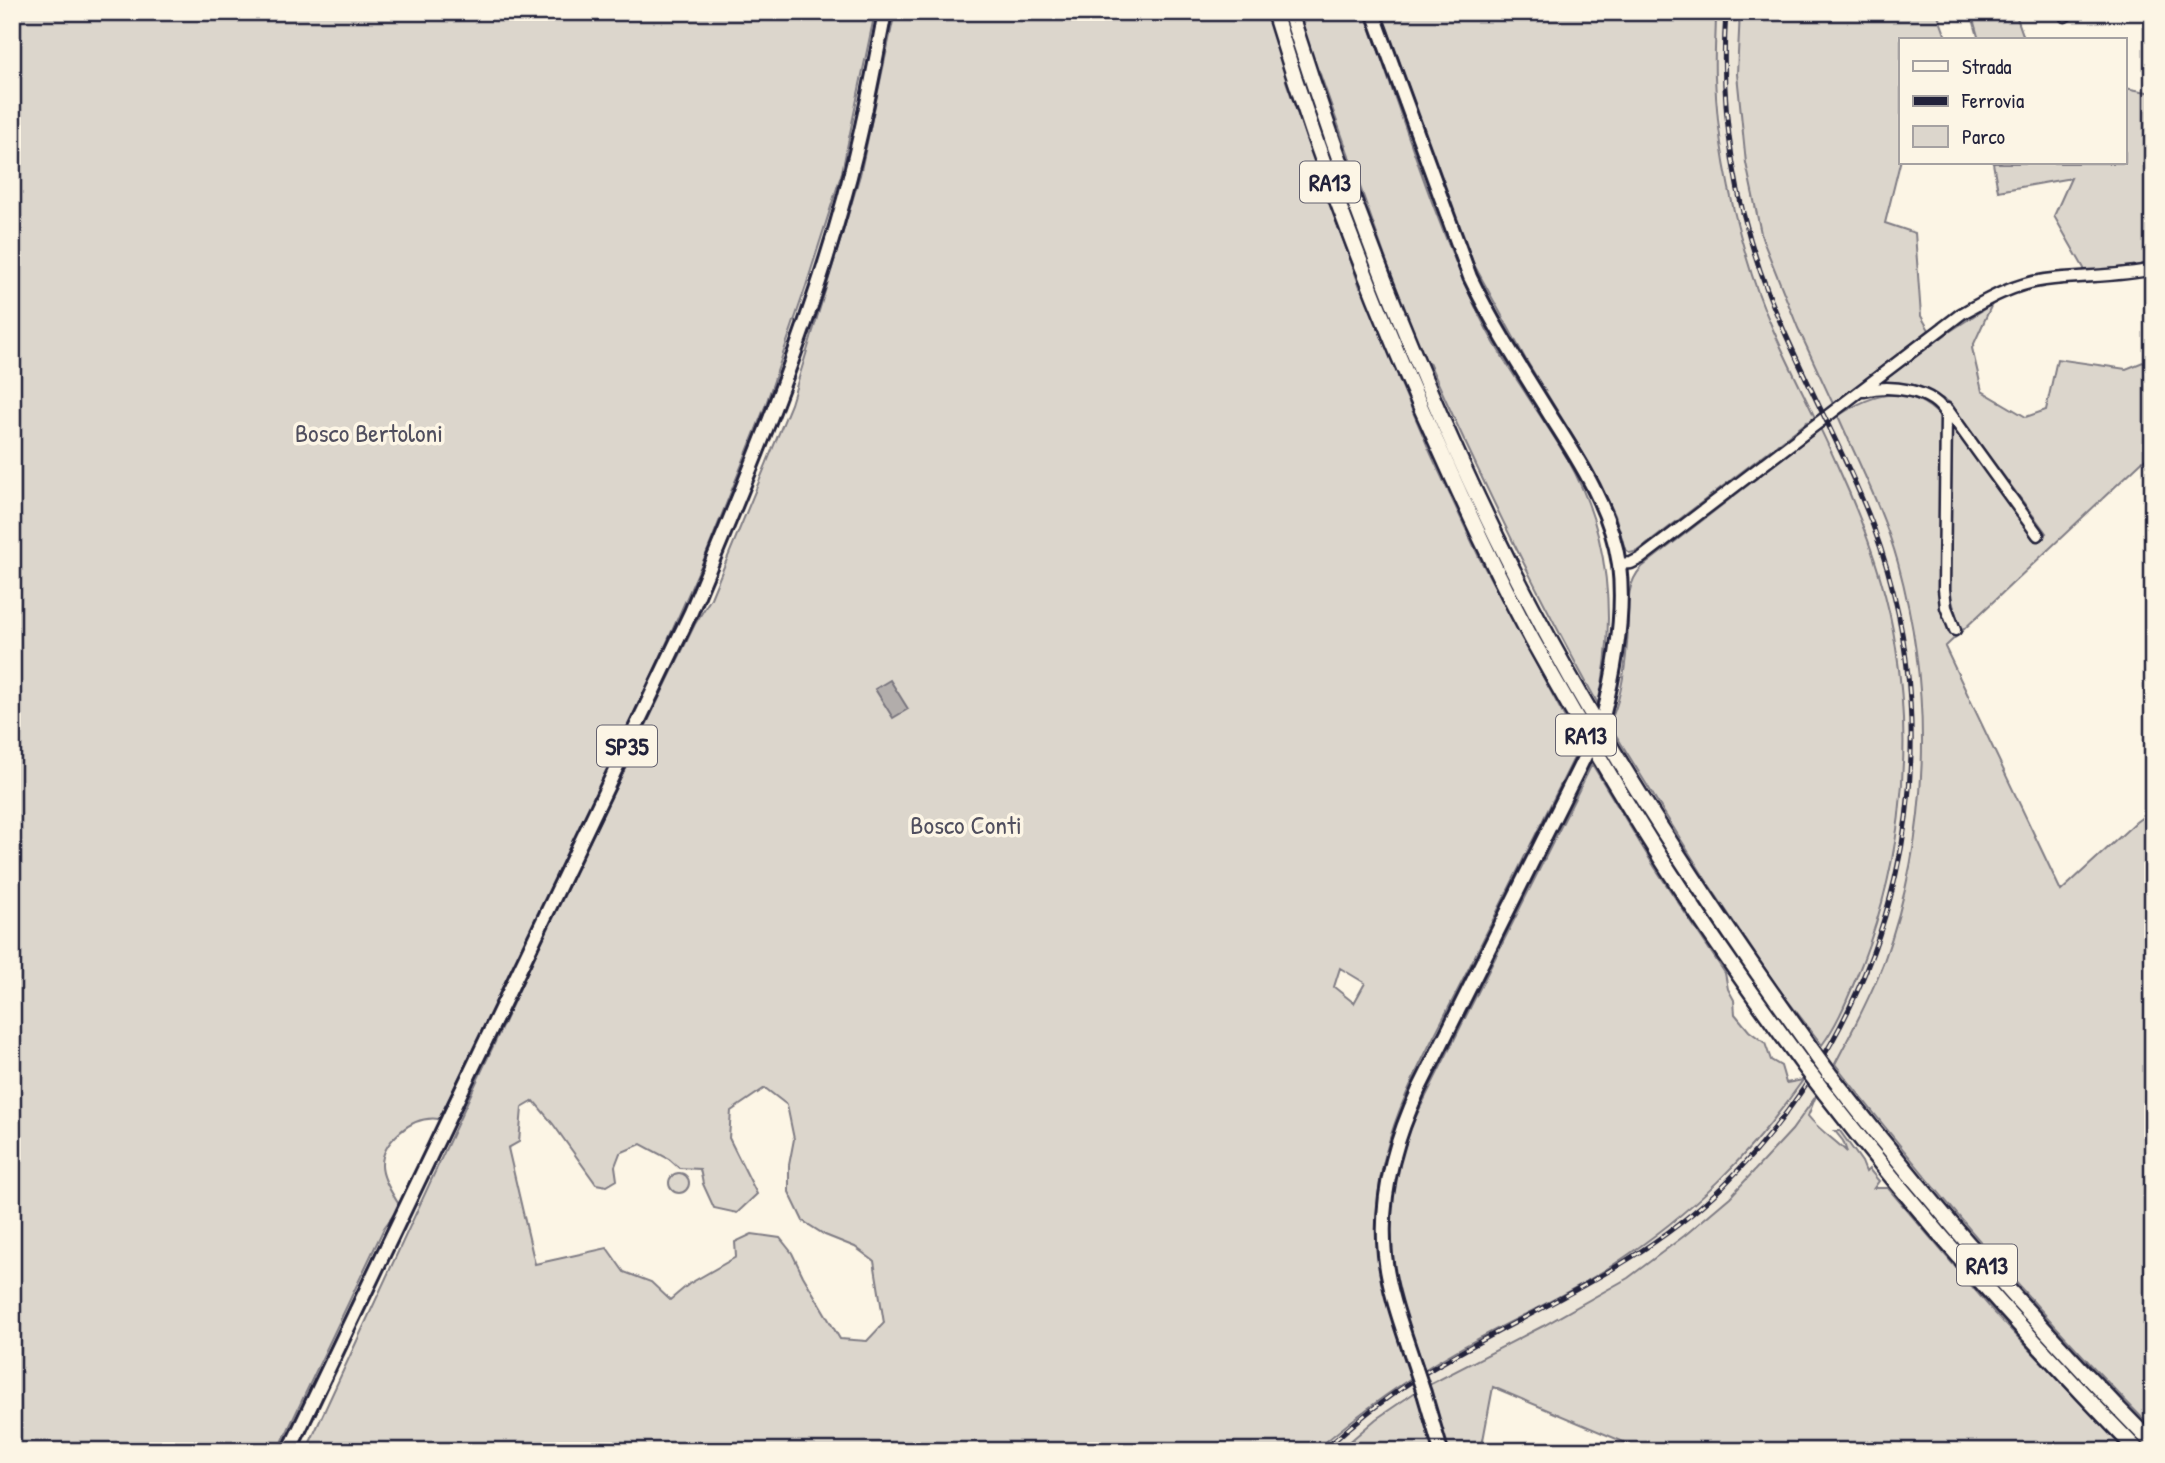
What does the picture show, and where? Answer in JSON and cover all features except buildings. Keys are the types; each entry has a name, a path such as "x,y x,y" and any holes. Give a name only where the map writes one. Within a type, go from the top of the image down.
{"highway":[{"name":"RA13","path":"1274,12 1294,79 1368,285 1405,374 1485,547 1532,640 1584,731 1646,834 1727,959 1808,1071 1893,1181 1981,1283 2138,1451"},
{"name":"RA13","path":"1290,12 1351,199 1419,368 1497,538 1595,719 1737,946 1902,1168 2091,1381 2153,1444"}],"main road":[{"name":"SP35","path":"289,1451 691,612 729,522 785,380 845,198 885,12"},
{"path":"1373,12 1470,277 1485,308 1589,478 1606,521 1619,564 1620,602 1617,649 1604,717"},
{"path":"1441,1451 1391,1288 1385,1257 1386,1189 1397,1140 1419,1089 1586,754"}],"street":[{"path":"1619,564 1631,563 1641,558 1961,314 2005,290 2043,280 2106,276 2153,269"},
{"path":"1860,392 1878,389 1906,390 1940,405 1955,420 2038,535"},
{"path":"1940,405 1947,420 1944,589 1948,614 1955,630"}],"shaded area":[{"path":"1716,12 1740,12 1737,74 1746,163 1762,238 1798,328 1880,512 1898,562 1907,605 1922,698 1923,757 1918,820 1899,914 1861,1015 1835,1064 1792,1130 1714,1212 1628,1278 1417,1392 1376,1419 1339,1451 1315,1451 1346,1424 1412,1376 1611,1267 1688,1210 1724,1178 1759,1140 1793,1094 1832,1031 1867,953 1886,894 1897,839 1902,786 1903,720 1896,648 1879,574 1839,468 1788,365 1747,260 1726,173 1715,77"},
{"path":"890,680 908,709 893,718 875,689"}],"green space":[{"name":"Bosco Bertoloni","path":"12,12 875,12 842,172 766,404 705,557 538,917 439,1119 418,1121 408,1126 390,1142 385,1151 382,1160 384,1178 400,1206 384,1228 278,1451 12,1451"},
{"name":"Bosco Conti","path":"895,12 1365,12 1430,196 1474,304 1495,344 1567,458 1593,516 1606,578 1608,609 1604,673 1598,704 1510,535 1429,363 1398,377 1479,557 1580,746 1421,1061 1386,1152 1377,1216 1379,1256 1387,1295 1410,1371 1423,1365 1405,1314 1390,1246 1395,1184 1405,1138 1592,764 1654,866 1725,973 1728,989 1734,1000 1735,1014 1749,1031 1765,1043 1771,1060 1781,1066 1786,1083 1803,1080 1740,1159 1694,1204 1642,1245 1594,1277 1417,1374 1315,1451 306,1451 550,923 695,624 711,598 791,404 860,175","holes":["1319,71 1391,274 1360,287 1286,81","1340,968 1365,983 1354,1003 1334,987","765,1088 787,1105 794,1139 789,1165 789,1192 803,1221 825,1235 855,1247 874,1261 884,1323 867,1341 840,1339 792,1253 780,1238 752,1234 735,1242 736,1257 689,1284 670,1300 651,1282 624,1272 607,1248 535,1264 508,1148 519,1142 522,1108 534,1101 596,1184 607,1186 617,1180 615,1166 620,1153 641,1144 669,1159 679,1168 700,1169 703,1184 714,1208 737,1213 757,1194 729,1138 731,1111"]},
{"path":"1381,12 1716,12 1718,123 1725,169 1741,237 1766,313 1838,467 1865,533 1887,602 1901,690 1902,776 1892,860 1882,902 1854,983 1844,1007 1822,1045 1778,988 1709,885 1609,724 1622,685 1629,593 1636,575 1642,567 1814,434 1807,422 1638,551 1630,553 1625,549 1615,515 1591,466 1526,360 1472,261"},
{"path":"1740,12 1937,12 1946,38 1899,38 1900,164 1885,223 1915,233 1921,316 1929,330 1833,404 1798,328 1762,238 1746,163 1737,74"},
{"path":"1971,12 2015,12 2023,35 2021,38 1978,38"},
{"path":"2126,88 2153,93 2153,263 2086,272 2054,216 2071,178 1998,191 1993,164 2126,164"},
{"path":"1992,304 1972,348 1982,391 2026,417 2046,410 2057,359 2126,369 2153,358 2153,451 1945,647 2061,891 2136,822 2147,814 2153,818 2153,1429 1988,1251 1835,1064 1878,977 1899,915 1918,815 1922,765 1917,663 1910,613 1898,563 1878,507 1838,416 1865,401 1904,395 1929,406 1941,417 1940,601 1954,634 1960,629 1950,594 1952,426 2037,539 2046,533 1949,402 1920,387 1882,382"},
{"path":"1816,1096 1808,1116 1847,1152 1835,1131 1840,1131 1866,1172 1869,1169 1879,1181 1874,1188 1888,1188 1993,1311 2126,1451 1645,1451 1493,1387 1481,1451 1447,1451 1430,1390 1424,1393 1435,1451 1339,1451 1376,1419 1417,1391 1543,1326 1628,1278 1730,1197 1792,1130"},
{"path":"679,1173 686,1176 689,1183 686,1190 679,1193 672,1190 669,1183 672,1176"}],"railway":[{"path":"1323,1451 1407,1384 1458,1353 1615,1268 1688,1217 1722,1187 1782,1118 1831,1043 1869,963 1895,879 1909,791 1910,703 1898,614 1873,526 1781,324 1757,261 1738,191 1727,121 1724,49 1726,12"}]}
